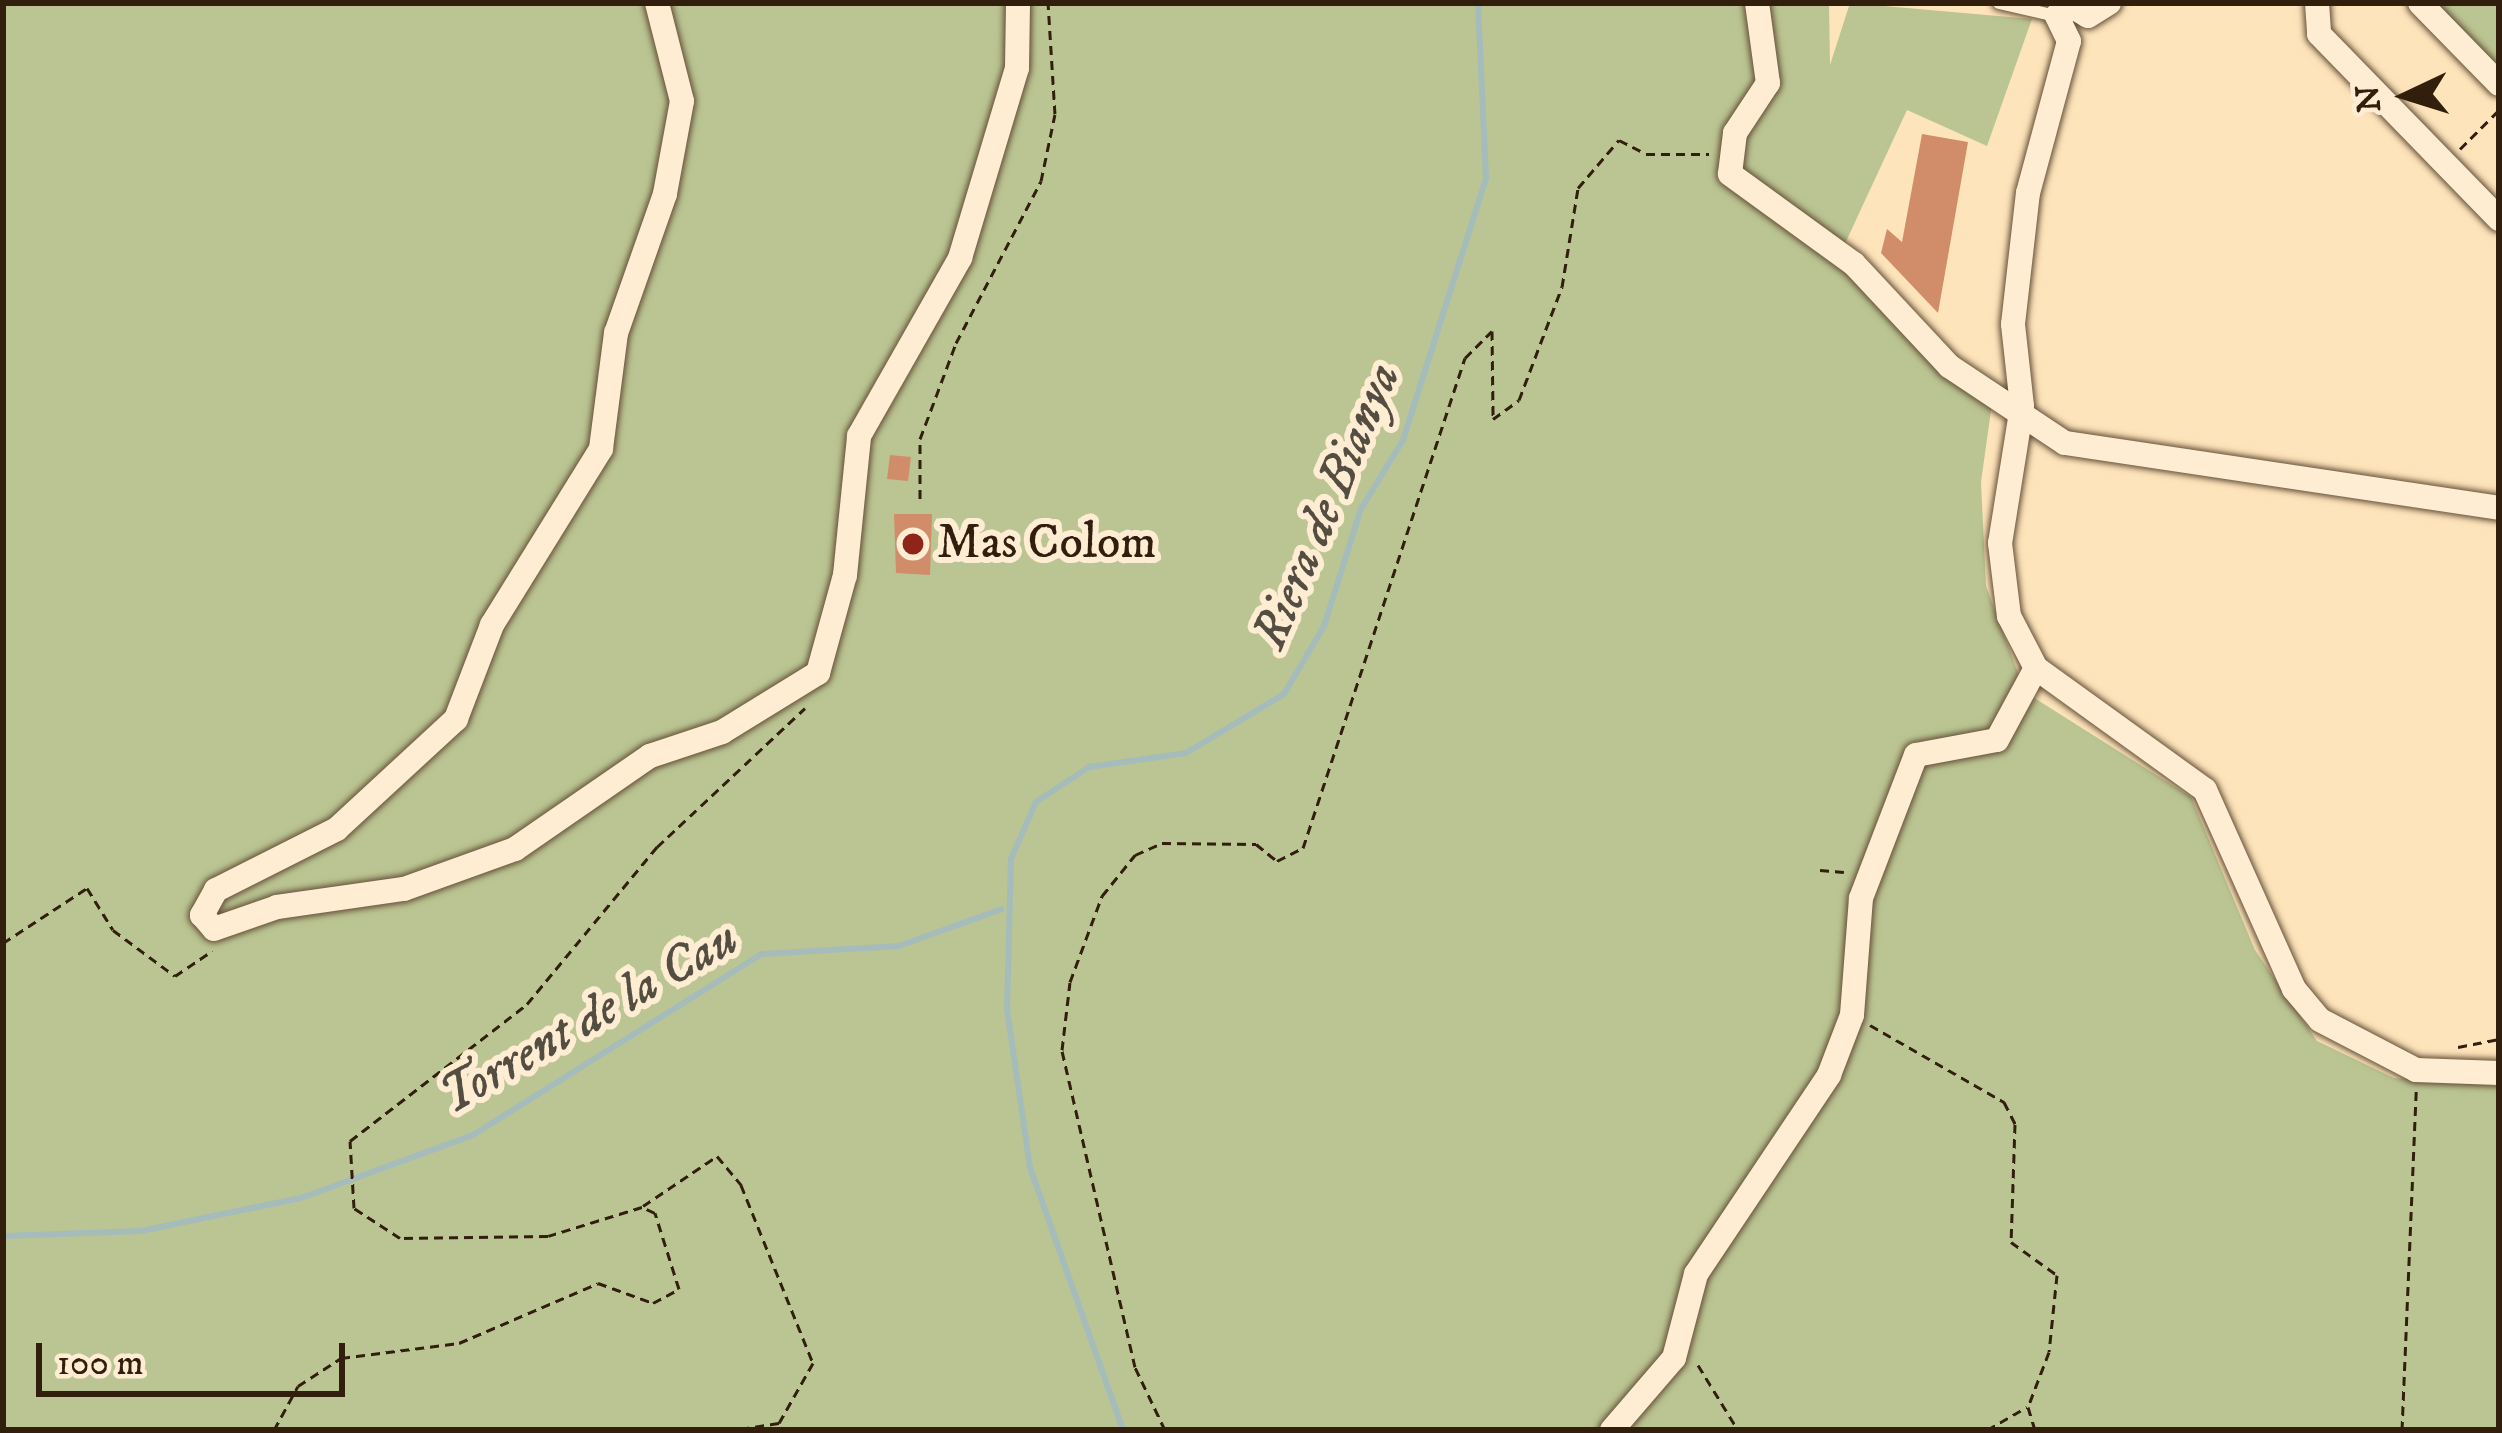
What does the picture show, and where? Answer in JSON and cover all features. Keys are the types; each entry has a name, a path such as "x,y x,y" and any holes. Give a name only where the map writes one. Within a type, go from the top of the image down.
{"street":[{"path":"657,3 682,101 665,194 616,333 601,448 492,625 456,718 337,829 216,890 202,914 214,929 277,907 404,889 515,849 650,756 722,732 818,673 845,575 859,436 960,258 1017,68 1018,3"},
{"path":"1757,3 1768,83 1728,154 1747,190 1854,264 1949,366 2022,406 2065,443 2499,508"},
{"path":"2317,3 2319,34 2499,218"},
{"path":"2420,3 2499,84"},
{"path":"2080,9 2084,38 2069,41 2028,193 2013,324 2022,406 2000,543 2009,616 2036,668 2181,762 2205,790 2294,989 2350,1042 2416,1070 2499,1073"},
{"path":"1612,1430 1674,1358 1696,1274 1829,1075 1852,1015 1869,876 1916,755 1997,740 2036,668"}],"lane":[{"path":"1999,3 2080,9"}],"path":[{"path":"920,499 920,439 956,343 1041,181 1055,114 1048,3"},
{"path":"2434,150 2444,140 2457,153 2499,110"},
{"path":"1165,1430 1136,1367 1062,1050 1070,982 1102,896 1135,856 1162,843 1256,844 1277,861 1303,848 1465,358 1492,331 1493,419 1519,400 1562,287 1578,188 1619,140 1646,154 1728,154"},
{"path":"733,1430 779,1423 813,1363 741,1185 717,1156 642,1207 548,1236 428,1242 373,1225 354,1208 345,1170 370,1116 527,1004 657,848 790,728 818,673"},
{"path":"1820,870 1869,876"},
{"path":"3,943 87,888 113,930 175,976 211,956 214,929"},
{"path":"1852,1015 2004,1102 2020,1159 2011,1242 2056,1276 2049,1352 2028,1407 2035,1430"},
{"path":"2402,1430 2416,1070"},
{"path":"274,1430 298,1386 340,1358 459,1343 598,1283 638,1301 670,1300 675,1262 642,1207"},
{"path":"1674,1358 1704,1369 1738,1430"},
{"path":"1987,1430 2028,1407"}],"green space":[{"path":"3,3 1829,3 1830,65 1850,3 2032,19 1987,146 1907,110 1843,248 1946,351 1995,382 1981,482 1986,586 2025,692 2191,797 2255,950 2317,1041 2394,1078 2499,1086 2499,1430 3,1430"},
{"path":"2431,3 2499,3 2499,72"}],"building":[{"path":"1922,134 1968,142 1938,313 1881,253 1887,229 1902,242"},
{"path":"890,455 911,457 908,481 887,479"},
{"name":"Mas Colom","path":"894,514 932,514 930,575 896,573"}],"waterway":[{"name":"Riera de Bianya","path":"1123,1430 1030,1167 1007,1010 1011,859 1036,802 1089,767 1186,753 1284,694 1324,626 1361,509 1403,440 1486,179 1478,3"},
{"name":"Torrent de la Cau","path":"3,1236 141,1231 301,1198 473,1135 762,954 899,946 1002,909"}],"place":[{"name":"Mas Colom","path":"913,544"}]}
